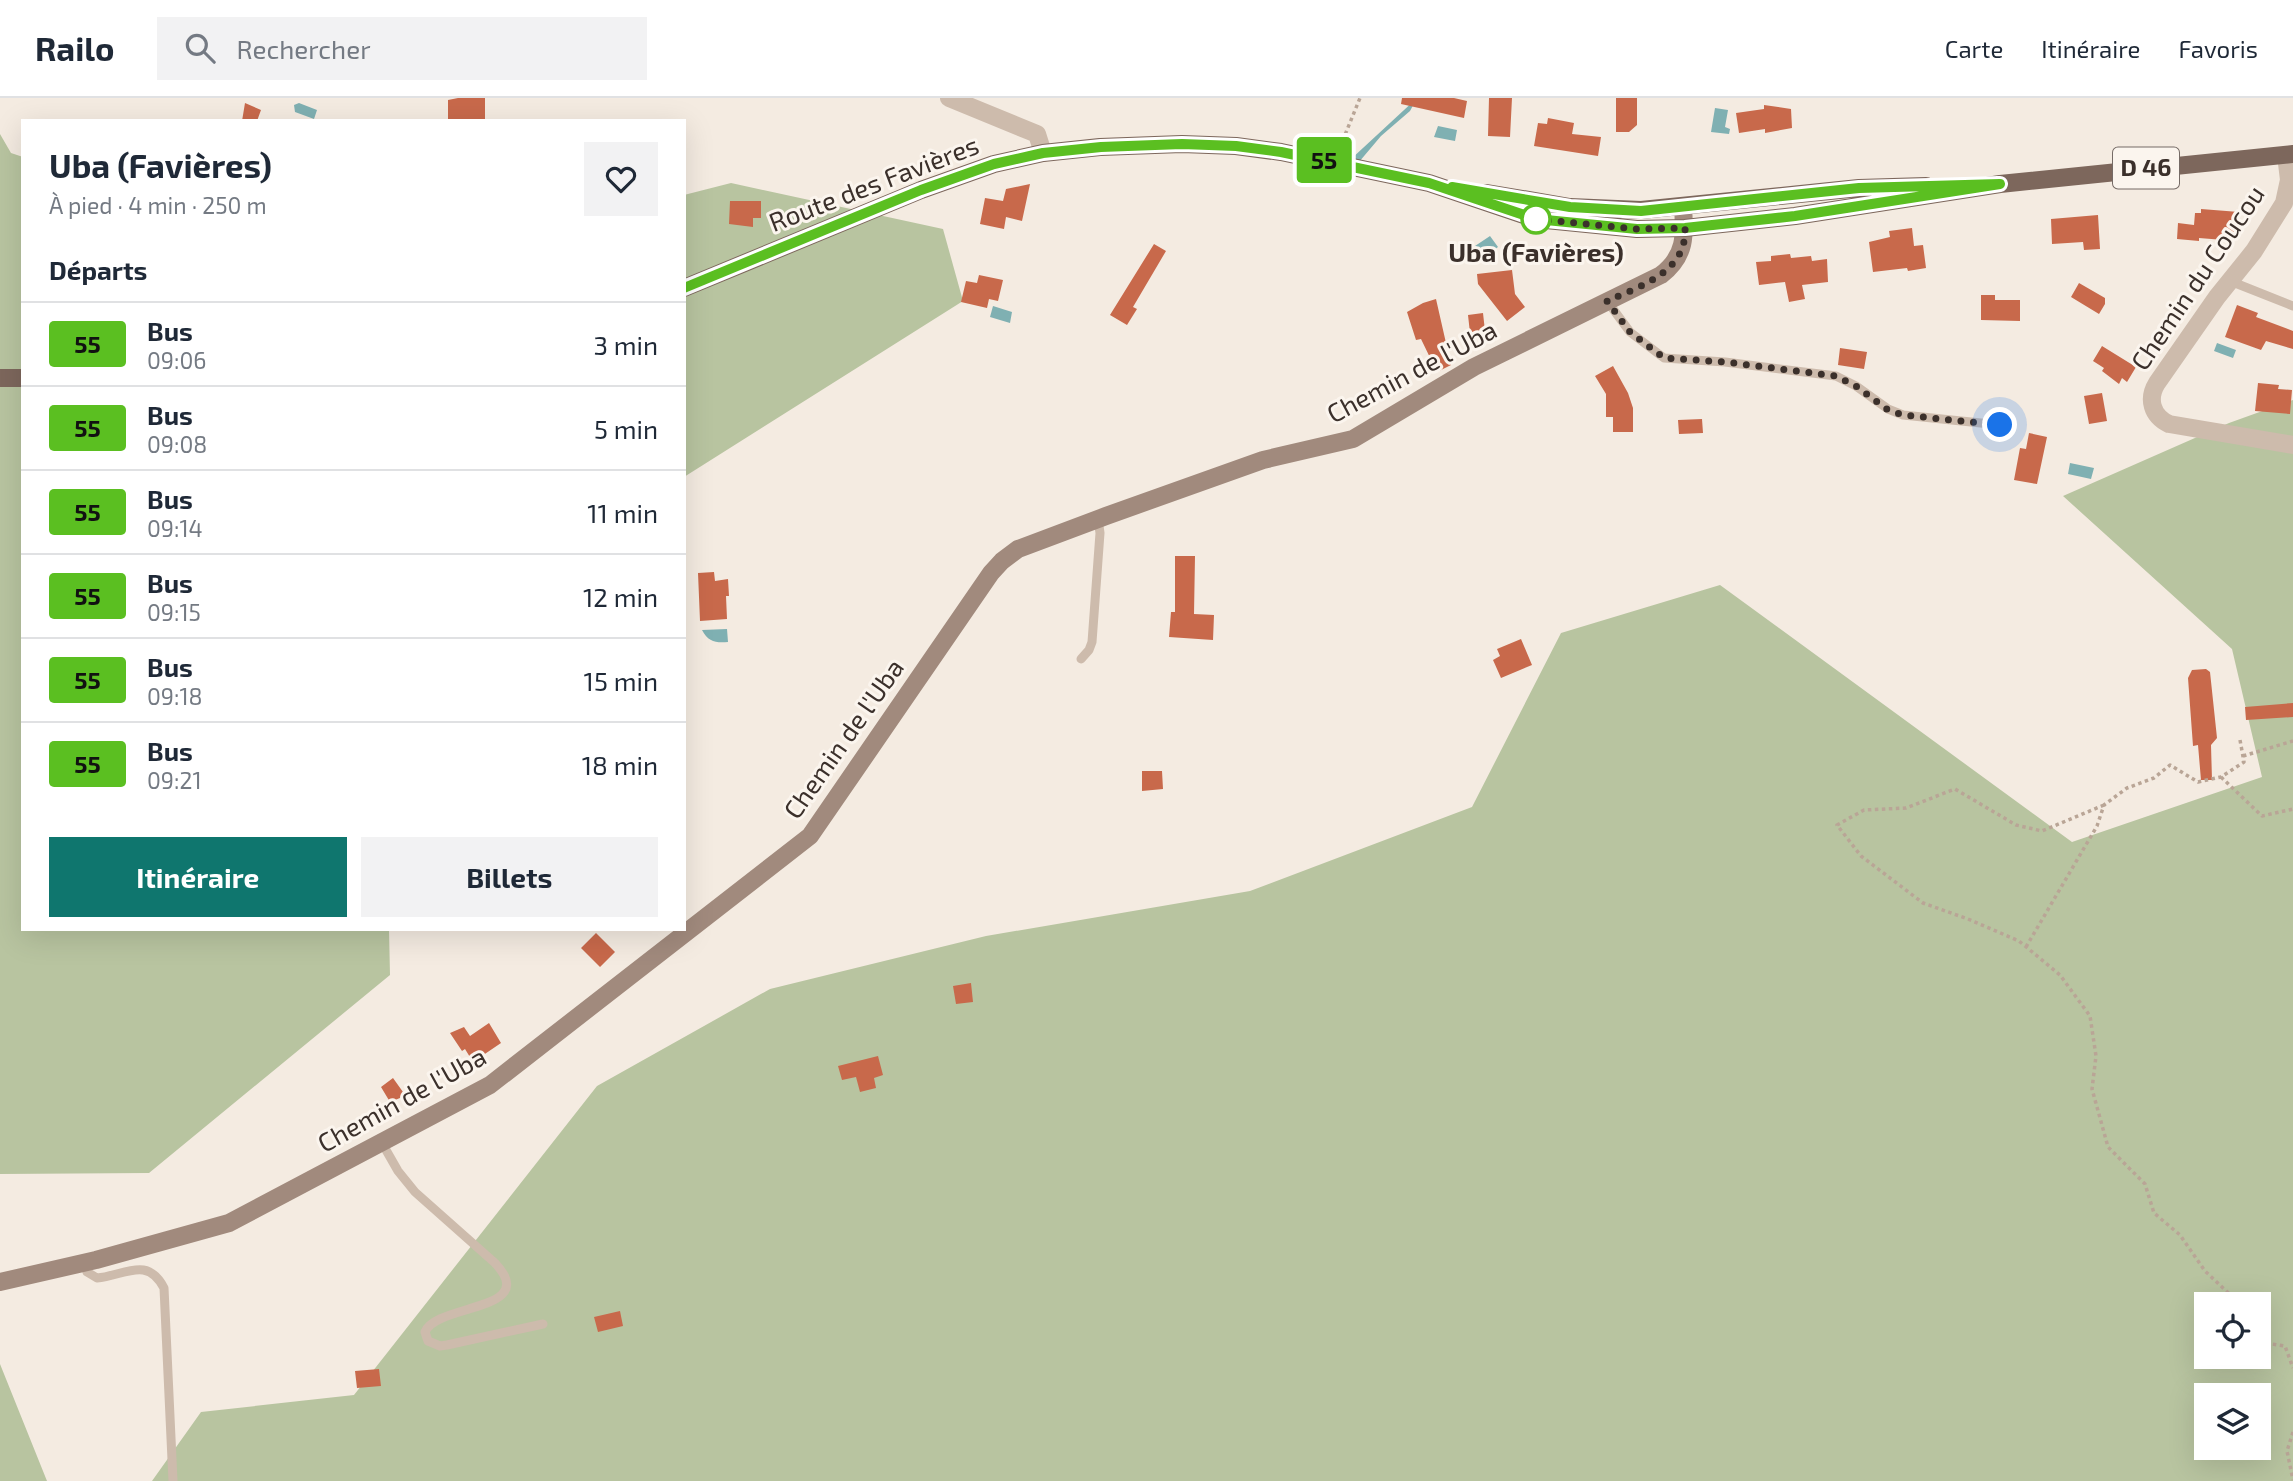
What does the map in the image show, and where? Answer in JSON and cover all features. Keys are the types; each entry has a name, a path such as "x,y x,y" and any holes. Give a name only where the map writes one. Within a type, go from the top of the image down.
{"main road":[{"name":"Route des Favières","path":"686,287 921,190 994,164 1043,153 1145,144 1247,147 1335,162 1429,183 1536,219 1626,228 1685,228 1795,216 2000,184 2289,154"},
{"name":"D 46","path":"1429,183 1570,207 1641,211 1683,207"},
{"name":"Route des Favières","path":"1683,207 1859,188 2000,184"},
{"path":"0,378 21,378"}],"street":[{"path":"949,98 1037,134 1043,153"},
{"name":"Chemin du Coucou","path":"2289,154 2289,180 2284,203 2254,251 2154,389 2151,400 2160,419 2169,424 2293,445"},
{"name":"Chemin de l'Uba","path":"0,1282 84,1263 229,1223 490,1085 803,842 817,828 1002,561 1018,549 1263,460 1353,439 1474,367 1669,269 1681,253 1685,228 1683,207"}],"lane":[{"path":"2230,281 2293,306"},
{"path":"1607,301 1630,332 1664,358 1824,373 1849,381 1888,410 1903,415 2000,425"},
{"path":"1081,659 1092,642 1100,533 1098,519"},
{"path":"382,1143 398,1171 415,1192 495,1262 505,1276 505,1287 499,1297 490,1303 430,1323 425,1332 428,1341 440,1346 447,1345 543,1324"},
{"path":"84,1263 88,1272 97,1278 135,1269 146,1270 156,1276 164,1288 173,1481"}],"path":[{"path":"1335,162 1360,98"},
{"path":"2227,1292 2205,1271 2180,1235 2154,1213 2145,1184 2108,1147 2092,1089 2096,1056 2091,1016 2060,975 2019,941 1968,919 1923,904 1861,856 1837,825 1864,810 1906,808 1955,789 2016,825 2042,831 2104,805 2127,788 2154,778 2170,765 2198,782 2221,777 2244,762 2240,740"},
{"path":"2243,756 2293,741"},
{"path":"2221,777 2262,816 2293,809"},
{"path":"2026,947 2097,826 2104,805"},
{"path":"2271,1344 2285,1346 2293,1368"},
{"path":"2293,1432 2287,1451 2293,1480"}],"green space":[{"path":"0,134 11,153 21,156 21,931 389,931 390,975 149,1173 0,1174"},
{"path":"731,183 943,229 963,301 686,476 686,194"},
{"path":"2293,400 2293,1481 152,1481 201,1412 354,1395 597,1086 770,989 986,936 1250,891 1472,807 1561,633 1720,585 2072,842 2262,777 2232,649 2063,496 2229,423"},
{"path":"0,1364 47,1481 0,1481"}],"water":[{"path":"1417,98 1410,111 1381,136 1359,162 1350,160"},
{"path":"299,103 317,110 314,119 295,112 294,105"},
{"path":"1715,108 1728,110 1725,127 1730,129 1729,134 1711,132"},
{"path":"1438,126 1457,130 1455,141 1434,137"},
{"path":"1490,236 1498,247 1477,262 1471,259 1469,250"},
{"path":"993,306 1012,312 1010,323 990,317"},
{"path":"2217,343 2236,350 2233,358 2214,351"},
{"path":"2070,463 2094,468 2091,479 2068,474"},
{"path":"727,629 728,642 716,642 702,630"}],"building":[{"path":"485,98 485,119 448,119 448,100"},
{"path":"1402,98 1454,98 1467,101 1464,118 1401,104"},
{"path":"1489,98 1512,98 1510,137 1488,136"},
{"path":"1616,98 1637,98 1637,125 1629,132 1616,132"},
{"path":"245,103 261,110 258,119 242,119"},
{"path":"1764,105 1791,109 1792,128 1765,133 1765,129 1739,133 1736,113 1764,109"},
{"path":"1548,118 1574,123 1572,134 1601,137 1598,156 1534,146 1538,123 1547,124"},
{"path":"1030,184 1022,221 1006,217 1004,229 980,224 985,198 1003,201 1006,189"},
{"path":"730,201 761,201 761,218 753,218 753,227 729,224"},
{"path":"2201,209 2239,212 2236,241 2177,239 2178,223 2194,225 2195,213 2201,213"},
{"path":"2098,215 2100,249 2084,250 2083,242 2052,244 2051,219"},
{"path":"1912,228 1914,246 1923,245 1926,268 1873,272 1869,242 1890,237 1889,231"},
{"path":"1154,244 1166,251 1133,307 1137,309 1127,325 1110,315"},
{"path":"1790,254 1791,258 1811,256 1812,261 1827,259 1828,282 1802,285 1805,299 1789,302 1785,282 1759,285 1756,262 1771,261 1771,256"},
{"path":"1512,270 1515,294 1525,307 1507,321 1478,284 1477,274"},
{"path":"979,275 1003,280 998,301 989,299 987,308 961,302 966,281 977,283"},
{"path":"2079,283 2105,298 2105,304 2099,314 2071,297"},
{"path":"1981,295 1995,295 1995,300 2020,300 2020,321 1981,320"},
{"path":"1436,299 1451,365 1437,372 1421,339 1416,340 1407,312"},
{"path":"2237,305 2258,313 2256,317 2293,331 2293,349 2266,341 2261,350 2225,337"},
{"path":"1483,313 1485,331 1470,333 1468,315"},
{"path":"2102,346 2136,367 2127,382 2122,378 2119,384 2093,361"},
{"path":"1840,348 1867,352 1864,369 1838,365"},
{"path":"1613,366 1633,408 1633,432 1613,432 1613,417 1606,417 1606,394 1595,376"},
{"path":"2258,383 2279,385 2278,389 2292,390 2290,414 2255,411"},
{"path":"2102,393 2107,421 2089,424 2084,396"},
{"path":"1702,419 1703,433 1679,434 1678,420"},
{"path":"2029,433 2047,437 2037,484 2014,480 2020,448 2026,449"},
{"path":"1175,556 1195,556 1194,614 1214,615 1213,640 1169,637 1171,612 1175,612"},
{"path":"714,572 715,581 728,579 727,619 700,621 698,573"},
{"path":"1521,639 1532,665 1501,678 1493,660 1500,656 1497,649"},
{"path":"2206,669 2210,672 2217,738 2211,745 2212,780 2201,780 2198,745 2193,746 2188,678 2192,670"},
{"path":"2293,703 2293,717 2246,720 2245,707"},
{"path":"1142,771 1162,771 1163,789 1142,791"},
{"path":"596,933 615,952 600,967 581,948"},
{"path":"971,983 973,1002 956,1004 953,986"},
{"path":"489,1023 501,1043 473,1062 450,1033 464,1027 470,1036"},
{"path":"878,1056 883,1075 874,1078 876,1088 860,1092 856,1077 842,1080 838,1066"},
{"path":"393,1078 403,1092 400,1098 390,1102 381,1087"},
{"path":"620,1311 623,1326 598,1332 594,1317"},
{"path":"379,1369 381,1386 357,1388 355,1371"}],"bus line":[{"name":"55","path":"686,287 921,190 994,164 1043,153 1101,147 1182,144 1236,146 1281,152 1429,183 1536,219 1637,229 1685,228 1795,216 2000,184 1859,188 1641,211 1570,207 1452,187"}],"place":[{"name":"Uba (Favières)","path":"1536,219"}],"route":[{"path":"1536,219 1603,227 1685,228 1681,253 1669,269 1607,301 1638,340 1664,358 1824,373 1849,381 1888,410 1903,415 2000,425"}]}
